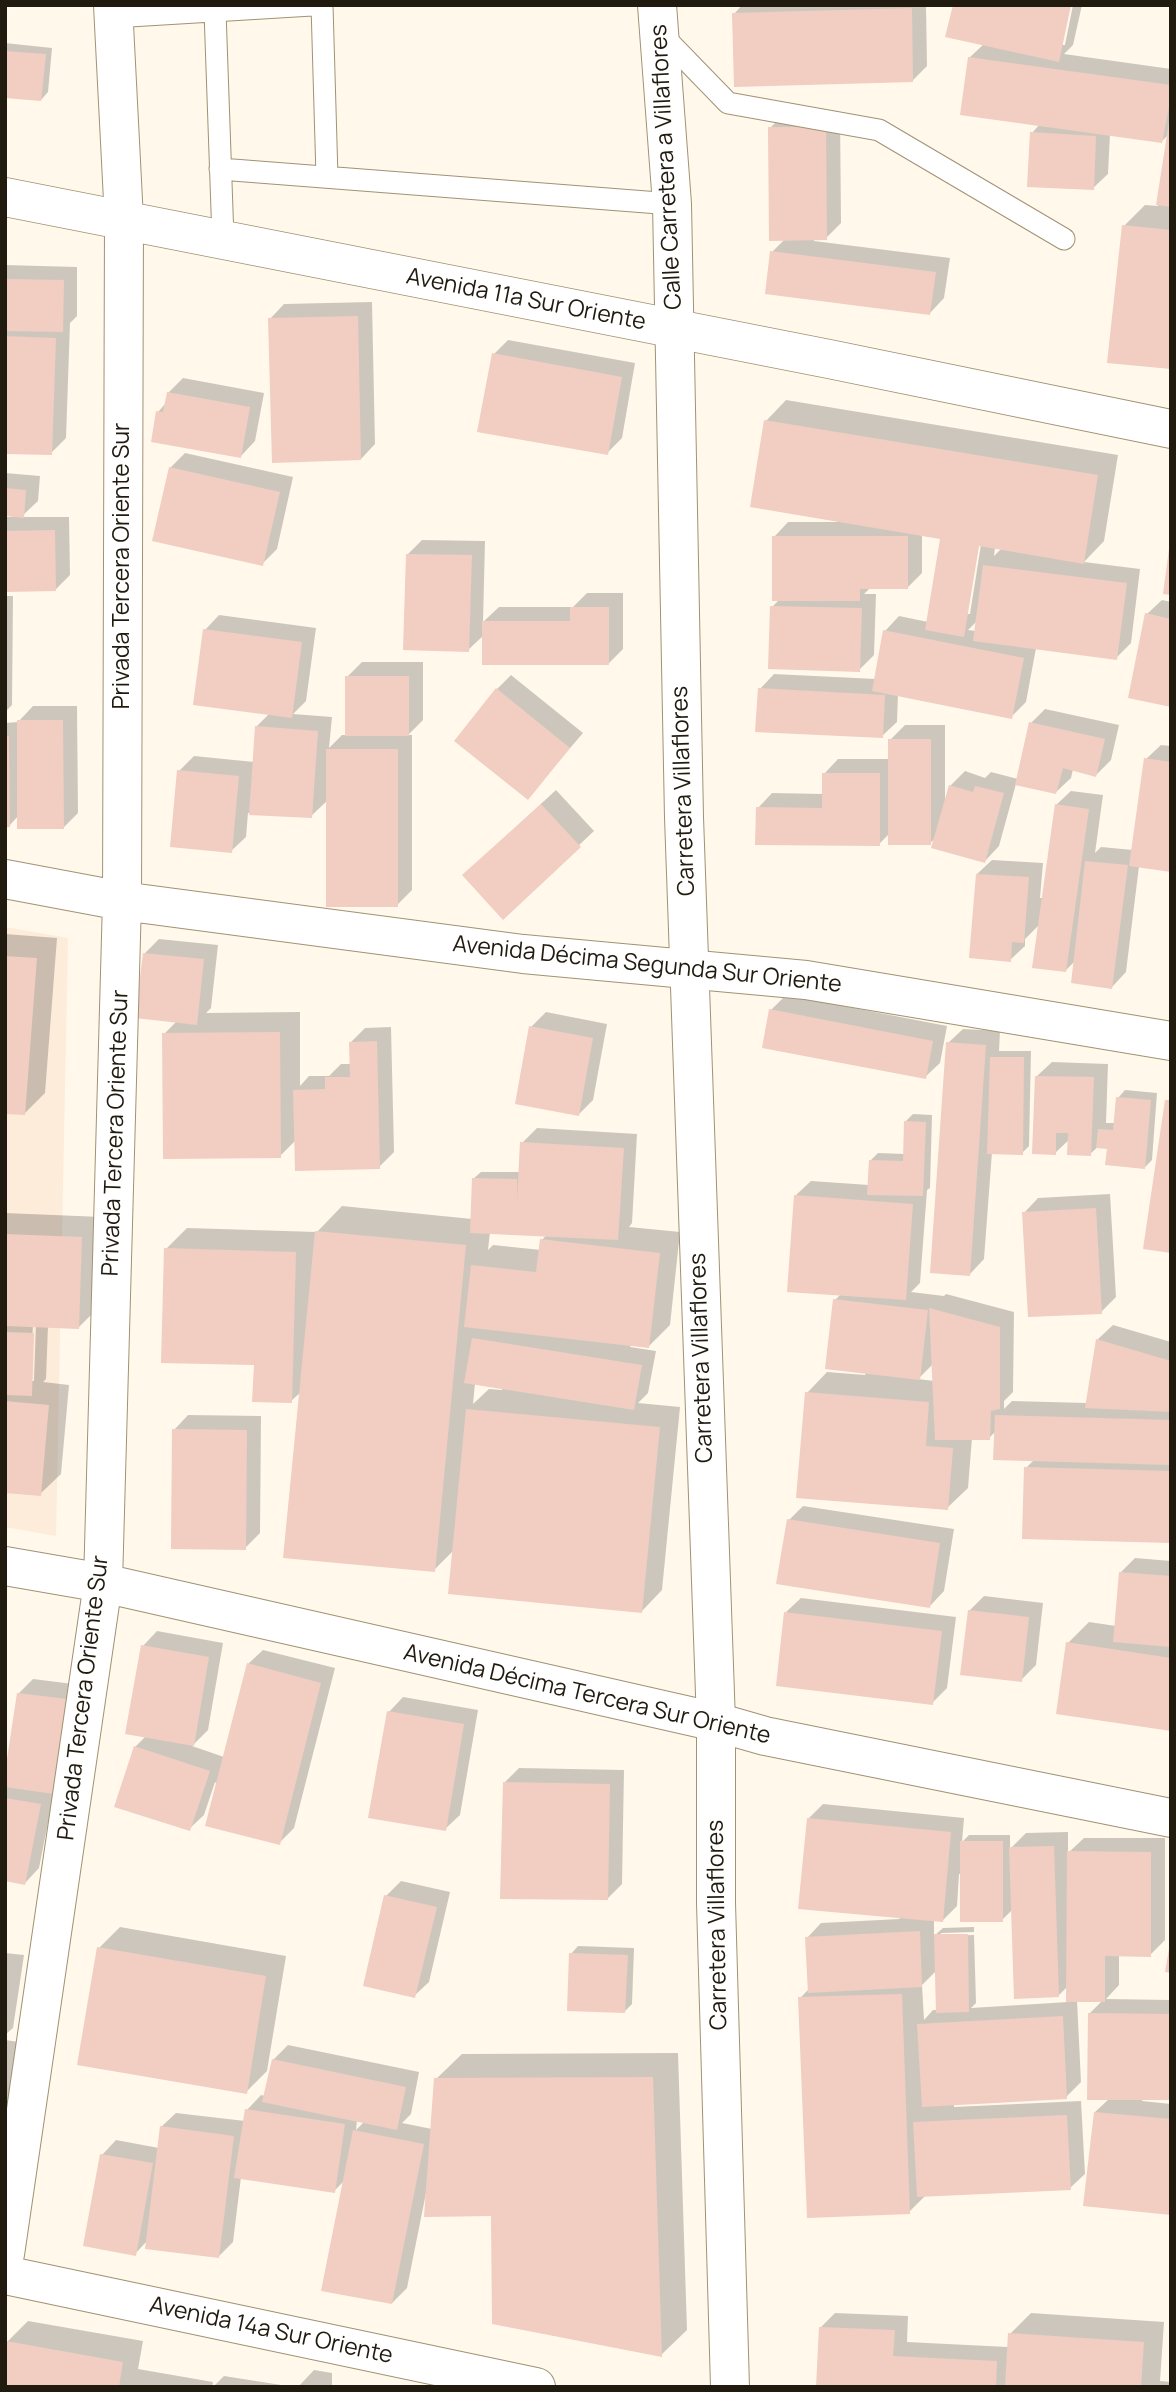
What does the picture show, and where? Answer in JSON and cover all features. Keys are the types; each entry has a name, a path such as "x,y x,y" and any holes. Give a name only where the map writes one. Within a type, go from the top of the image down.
{"street":[{"name":"Privada Tercera Oriente Sur","path":"5,2254 103,1583 122,901 124,220 113,11"},
{"name":"Calle Carretera a Villaflores","path":"658,19 673,204 676,329"},
{"name":"Avenida 11a Sur Oriente","path":"5,198 223,239 1171,429"},
{"name":"Carretera Villaflores","path":"676,329 675,405 689,971 716,1722 716,1903 730,2387"},
{"name":"Avenida Décima Segunda Sur Oriente","path":"5,879 122,901 523,954 806,980 1171,1041"},
{"name":"Avenida Décima Tercera Sur Oriente","path":"5,1566 103,1583 716,1722 765,1736 1171,1818"},
{"name":"Avenida 14a Sur Oriente","path":"5,2275 536,2387"}],"lane":[{"path":"113,11 215,11 312,5"},
{"path":"322,5 327,177"},
{"path":"215,11 223,239"},
{"path":"658,19 728,103 879,130 1064,239"},
{"path":"220,169 673,204"}],"shaded area":[{"path":"5,927 68,938 56,1536 5,1527"}],"building":[{"path":"953,5 1071,5 1059,62 945,37"},
{"path":"912,8 913,82 734,87 732,13"},
{"path":"5,51 46,54 41,101 5,98"},
{"path":"968,57 1171,85 1162,143 960,115"},
{"path":"1171,122 1171,207 1156,205"},
{"path":"768,127 826,127 827,240 769,241"},
{"path":"1030,132 1096,136 1094,190 1027,187"},
{"path":"1122,225 1171,230 1171,369 1107,363"},
{"path":"770,251 936,272 930,315 765,294"},
{"path":"5,279 64,280 63,332 5,331"},
{"path":"358,316 361,460 272,463 268,318"},
{"path":"5,336 56,338 52,455 5,454"},
{"path":"492,353 622,377 608,455 477,432"},
{"path":"167,392 250,407 241,458 151,442 156,411 163,412"},
{"path":"764,420 1098,475 1084,564 979,546 964,637 925,630 940,539 750,507"},
{"path":"169,467 280,492 263,566 152,541"},
{"path":"5,488 26,490 24,518 5,516"},
{"path":"55,530 56,591 5,592 5,531"},
{"path":"772,536 908,536 908,589 860,589 860,601 772,601"},
{"path":"1171,549 1171,595 1163,594"},
{"path":"406,554 472,555 469,652 403,650"},
{"path":"983,565 1127,583 1117,660 973,641"},
{"path":"770,606 862,608 860,672 768,669"},
{"path":"570,607 609,607 609,665 482,665 482,621 570,621"},
{"path":"1145,613 1171,619 1171,707 1128,698"},
{"path":"203,629 302,642 292,718 193,705"},
{"path":"883,630 1024,658 1012,719 872,691"},
{"path":"345,676 409,676 409,736 345,736"},
{"path":"496,688 570,748 528,800 454,741"},
{"path":"758,688 885,695 883,738 755,732"},
{"path":"17,720 63,720 64,829 17,829"},
{"path":"1029,722 1105,739 1096,777 1063,768 1056,794 1015,785"},
{"path":"255,726 318,731 312,818 249,815"},
{"path":"5,736 9,736 10,827 5,827"},
{"path":"888,739 931,739 931,845 888,845"},
{"path":"326,749 398,749 398,907 326,907"},
{"path":"1144,758 1171,762 1171,872 1129,866"},
{"path":"177,770 239,776 232,853 170,847"},
{"path":"822,773 880,773 880,846 755,845 756,807 822,808"},
{"path":"949,785 973,792 975,786 1004,793 985,863 931,848"},
{"path":"541,804 581,847 503,920 462,875"},
{"path":"1055,804 1089,809 1066,972 1032,968"},
{"path":"1085,861 1128,865 1112,989 1071,983"},
{"path":"976,874 1029,877 1024,943 1012,942 1011,962 969,958"},
{"path":"143,953 204,959 197,1025 135,1018"},
{"path":"5,956 37,958 25,1115 5,1114"},
{"path":"769,1009 933,1041 926,1079 762,1048"},
{"path":"529,1026 593,1038 579,1116 515,1104"},
{"path":"280,1032 281,1158 163,1159 162,1033"},
{"path":"377,1041 380,1169 295,1171 293,1090 325,1089 325,1077 350,1077 349,1042"},
{"path":"946,1042 986,1045 970,1276 930,1273"},
{"path":"990,1057 1024,1057 1023,1155 987,1154"},
{"path":"1035,1076 1094,1077 1091,1156 1067,1155 1068,1133 1056,1133 1056,1155 1032,1154"},
{"path":"1116,1097 1151,1100 1145,1169 1105,1165 1107,1149 1096,1148 1098,1129 1113,1130"},
{"path":"1165,1100 1171,1100 1171,1253 1143,1249"},
{"path":"904,1121 926,1122 923,1196 867,1195 869,1160 903,1161"},
{"path":"520,1142 624,1148 618,1240 470,1233 472,1178 517,1179 517,1201"},
{"path":"794,1195 913,1204 906,1300 787,1292"},
{"path":"1096,1208 1102,1314 1028,1317 1022,1212"},
{"path":"315,1231 466,1245 435,1572 283,1558"},
{"path":"5,1234 82,1237 79,1329 5,1326"},
{"path":"540,1239 660,1253 649,1348 464,1327 471,1265 536,1272"},
{"path":"164,1248 296,1252 292,1403 252,1402 254,1365 161,1363"},
{"path":"833,1299 928,1310 920,1380 825,1369"},
{"path":"929,1308 1000,1327 1000,1409 991,1411 990,1440 935,1440"},
{"path":"5,1332 34,1333 32,1396 5,1395"},
{"path":"472,1338 642,1365 634,1410 464,1383"},
{"path":"1096,1339 1171,1361 1171,1412 1085,1408"},
{"path":"805,1392 929,1402 926,1446 953,1448 948,1510 796,1498"},
{"path":"5,1401 49,1405 41,1496 5,1493"},
{"path":"466,1409 660,1427 642,1613 448,1594"},
{"path":"995,1415 1171,1420 1171,1465 993,1460"},
{"path":"172,1429 247,1430 246,1550 171,1549"},
{"path":"1024,1467 1171,1471 1171,1543 1022,1539"},
{"path":"787,1519 940,1543 930,1608 776,1584"},
{"path":"1119,1572 1171,1576 1171,1647 1113,1642"},
{"path":"968,1610 1029,1617 1022,1682 960,1675"},
{"path":"784,1612 942,1631 933,1705 776,1686"},
{"path":"1066,1642 1171,1658 1171,1731 1056,1714"},
{"path":"141,1645 209,1657 194,1746 125,1734"},
{"path":"247,1663 321,1683 280,1845 205,1826"},
{"path":"17,1693 67,1699 54,1794 5,1787"},
{"path":"387,1711 464,1724 446,1831 368,1818"},
{"path":"134,1746 210,1771 190,1831 114,1807"},
{"path":"503,1782 610,1784 608,1900 500,1899"},
{"path":"5,1798 41,1804 25,1885 5,1881"},
{"path":"807,1818 951,1832 943,1922 798,1909"},
{"path":"960,1841 1003,1841 1003,1922 960,1922"},
{"path":"1054,1846 1059,1997 1014,1999 1009,1847"},
{"path":"1067,1851 1151,1852 1151,1957 1105,1956 1105,2002 1066,2002"},
{"path":"384,1895 437,1907 415,1998 363,1986"},
{"path":"920,1931 922,1987 808,1993 805,1937"},
{"path":"934,1934 968,1934 969,2012 936,2013"},
{"path":"97,1947 266,1976 247,2094 77,2065"},
{"path":"1171,1949 1171,1973 1165,1972"},
{"path":"569,1953 628,1955 625,2013 567,2011"},
{"path":"902,1994 910,2214 807,2218 798,1997"},
{"path":"1088,2013 1171,2014 1171,2100 1087,2100"},
{"path":"1063,2016 1067,2099 922,2107 917,2024"},
{"path":"272,2059 406,2087 397,2130 262,2102"},
{"path":"653,2077 662,2357 492,2324 491,2216 424,2217 434,2078"},
{"path":"245,2109 345,2124 335,2193 234,2178"},
{"path":"1094,2112 1171,2119 1171,2215 1083,2206"},
{"path":"1067,2115 1071,2190 917,2197 913,2122"},
{"path":"160,2126 234,2136 219,2258 145,2249"},
{"path":"353,2130 424,2144 392,2304 321,2291"},
{"path":"100,2154 153,2163 136,2256 83,2246"},
{"path":"819,2327 895,2330 893,2356 997,2361 996,2387 816,2387"},
{"path":"1008,2333 1144,2342 1141,2387 1005,2387"},
{"path":"6,2341 123,2362 119,2387 5,2387"}]}
